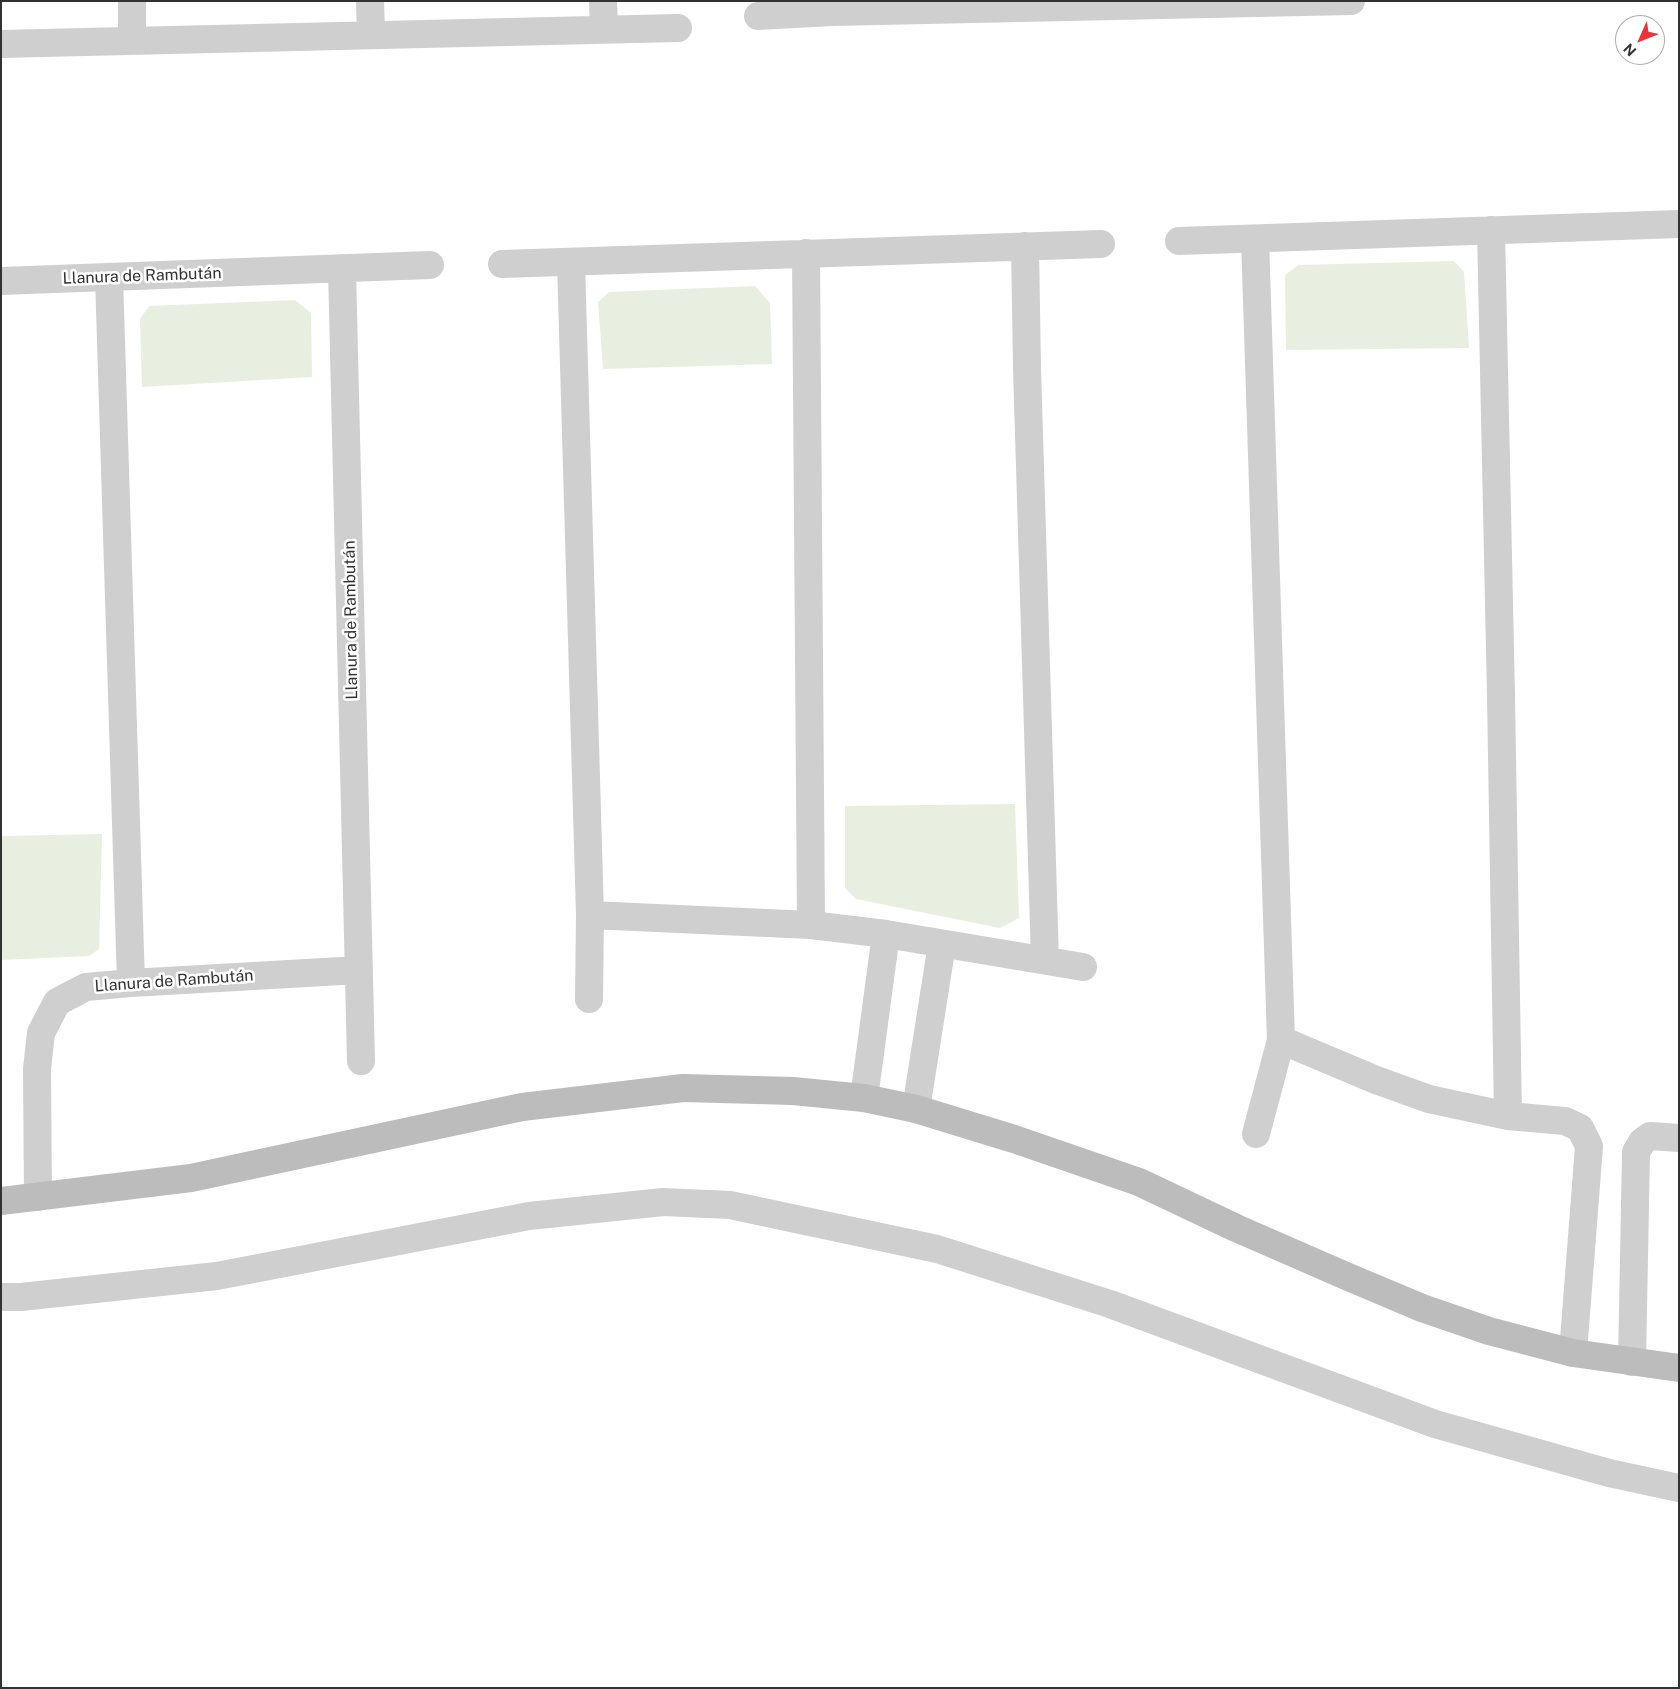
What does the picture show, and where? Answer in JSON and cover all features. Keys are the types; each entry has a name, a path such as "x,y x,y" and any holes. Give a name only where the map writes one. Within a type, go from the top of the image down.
{"street":[{"path":"132,1 132,40"},
{"path":"370,1 370,34"},
{"path":"603,1 604,29"},
{"path":"758,16 832,7 1351,1"},
{"path":"1,44 678,28"},
{"path":"1179,241 1679,224"},
{"path":"1491,230 1502,715 1508,1116"},
{"path":"1255,239 1281,1040 1256,1134"},
{"path":"502,264 1101,244"},
{"path":"1025,246 1027,378 1045,960"},
{"path":"806,253 811,925"},
{"path":"571,262 590,915 589,999"},
{"name":"Llanura de Rambután","path":"1,281 430,265"},
{"name":"Llanura de Rambután","path":"342,269 362,1061"},
{"path":"109,277 131,982"},
{"path":"590,915 811,925 886,934 1083,967"},
{"path":"864,1098 886,934"},
{"path":"916,1109 942,944"},
{"name":"Llanura de Rambután","path":"38,1197 37,1069 41,1033 57,1002 86,987 131,982 359,970"},
{"path":"1281,1040 1376,1080 1429,1099 1508,1116 1565,1121 1580,1128 1589,1146 1572,1353"},
{"path":"1,1201 191,1178 522,1107 683,1088 793,1091 864,1098 916,1109 1014,1139 1139,1182 1236,1228 1422,1308 1489,1331 1572,1353 1679,1368"},
{"path":"1632,1362 1636,1152 1642,1142 1650,1136 1679,1138"},
{"path":"1,1297 217,1276 529,1216 663,1202 730,1205 937,1249 1110,1304 1435,1424 1609,1473 1679,1488"}],"green space":[{"path":"1454,261 1464,272 1469,348 1286,350 1285,275 1298,265"},
{"path":"755,286 770,303 772,364 603,369 598,302 609,292"},
{"path":"295,300 311,313 312,377 142,387 140,319 149,306"},
{"path":"1015,804 1019,918 1000,928 856,899 845,888 845,806"},
{"path":"102,834 99,949 89,956 1,960 1,836"}]}
